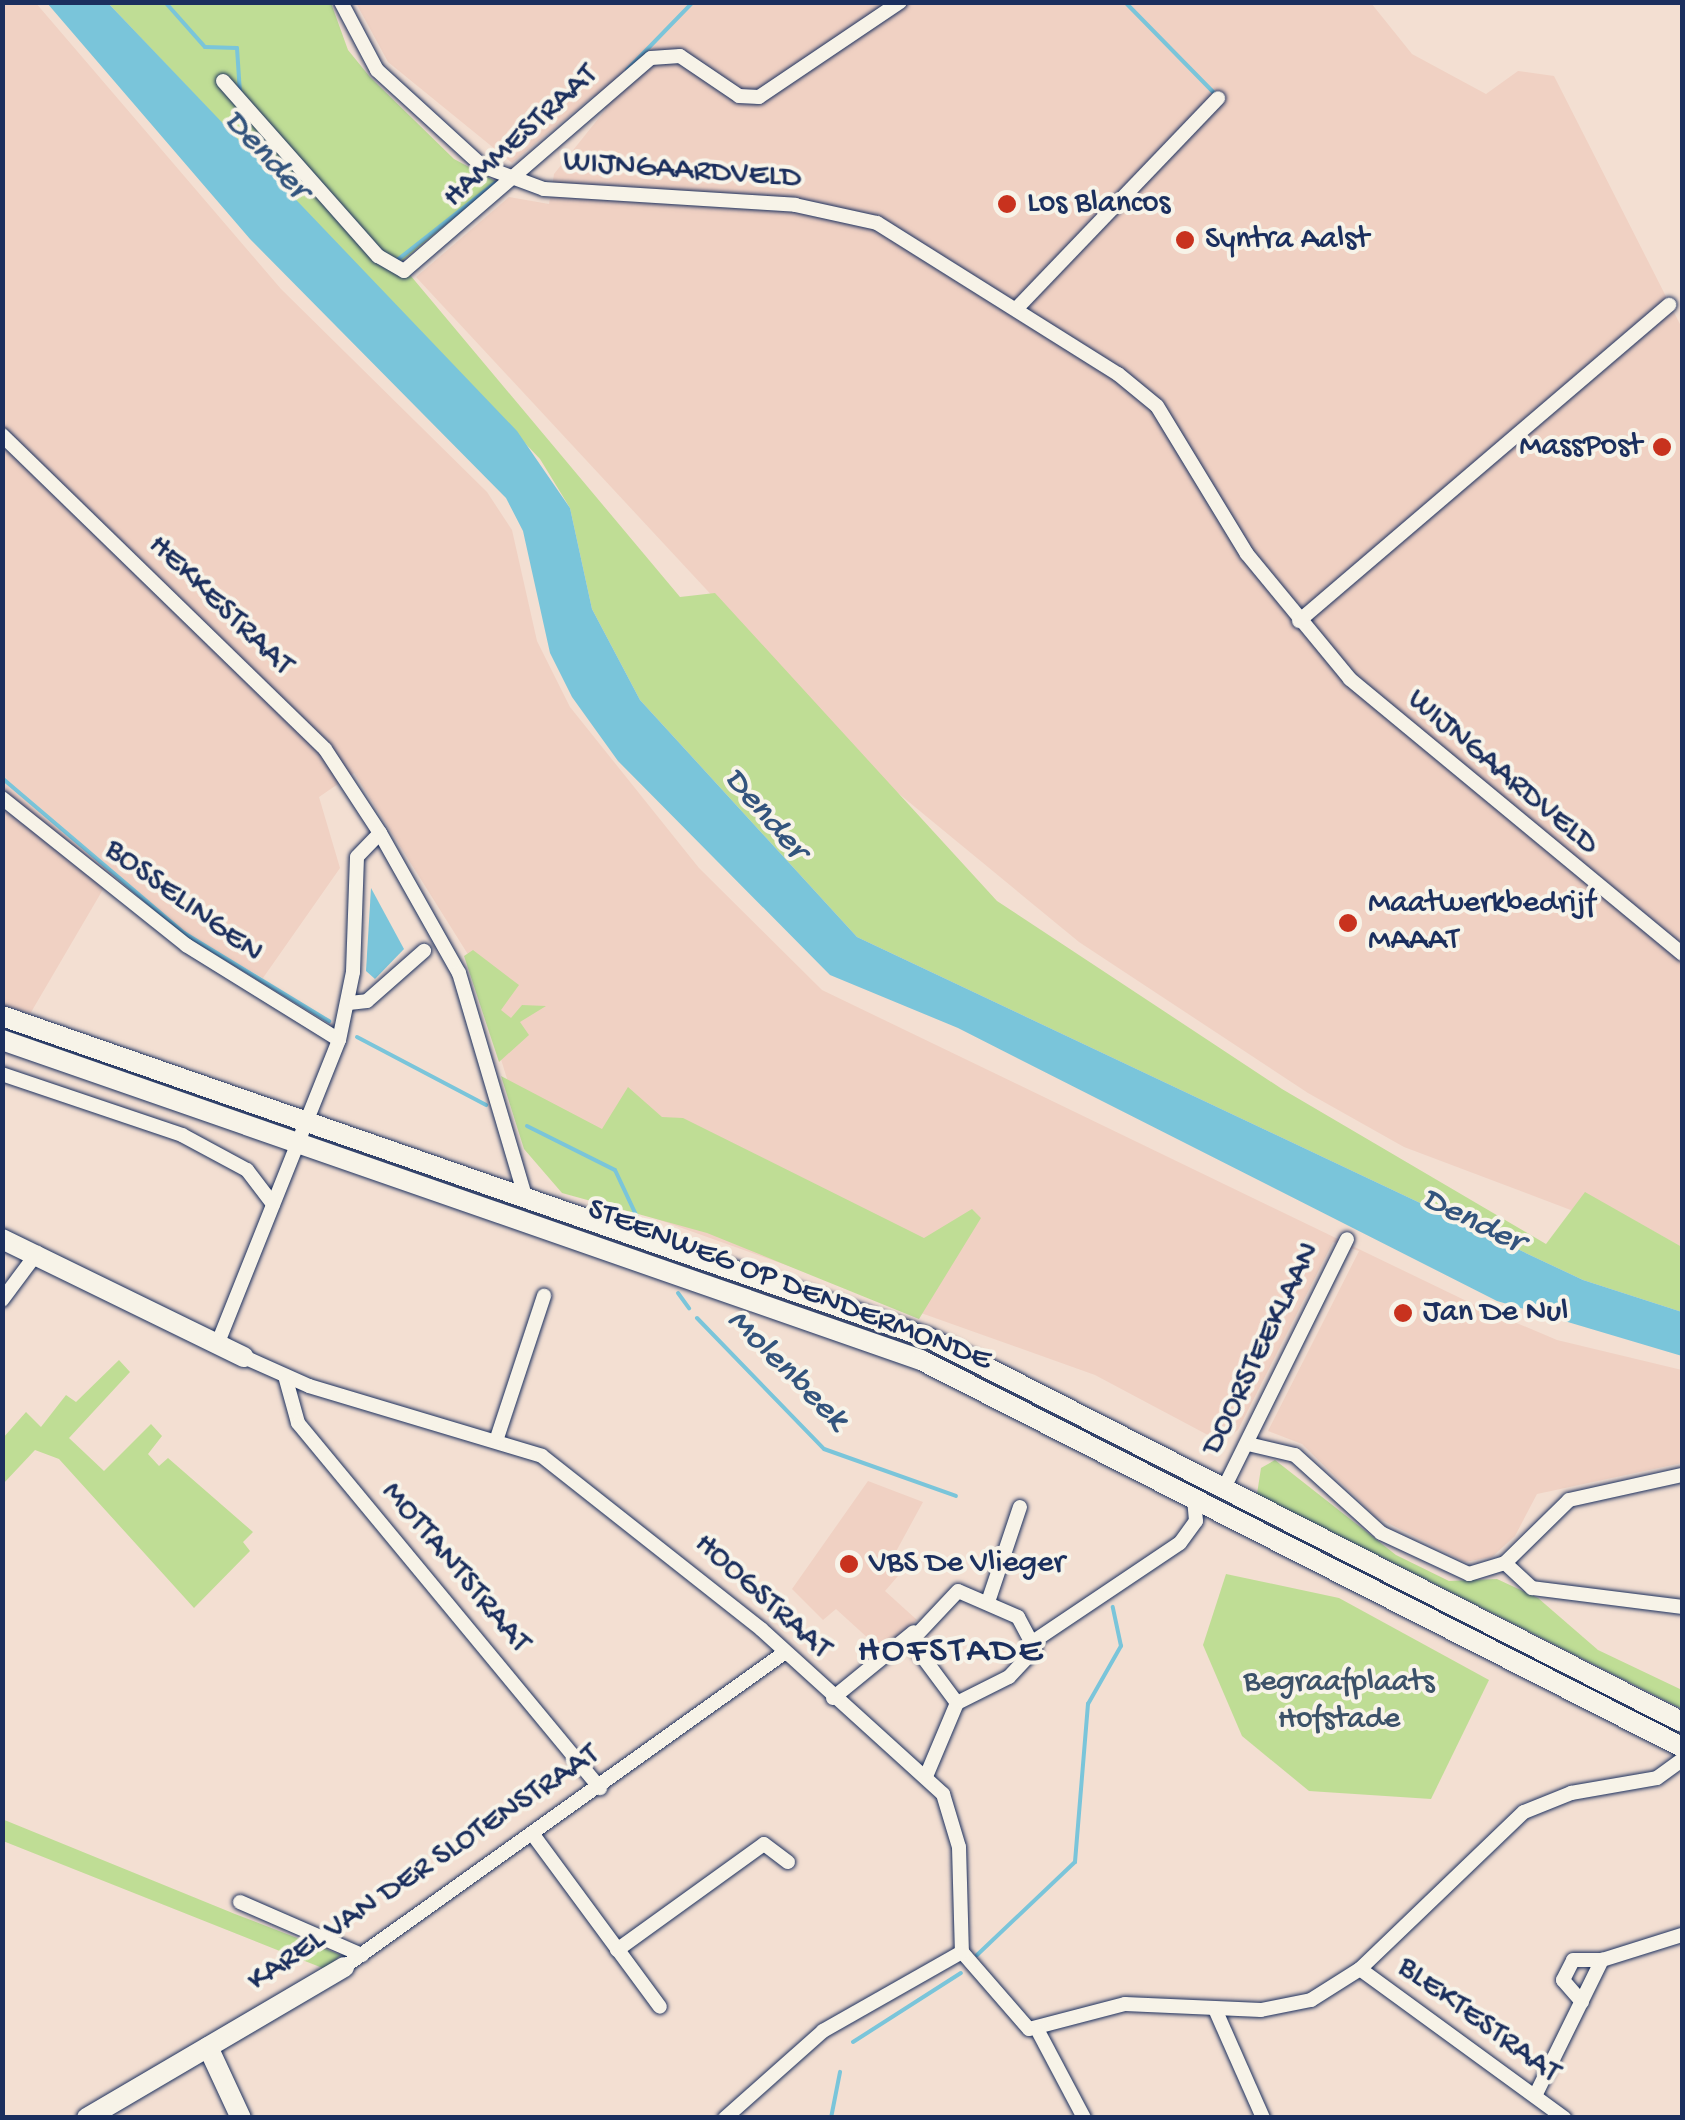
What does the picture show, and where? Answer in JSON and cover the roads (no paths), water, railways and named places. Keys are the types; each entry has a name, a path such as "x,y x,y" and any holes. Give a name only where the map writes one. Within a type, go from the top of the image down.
{"main road":[{"name":"STEENWEG OP DENDERMONDE","path":"2,1016 921,1360 1187,1491 1682,1747"},
{"name":"STEENWEG OP DENDERMONDE","path":"2,1040 525,1196 929,1338 1226,1484 1682,1722"},
{"path":"2,1239 244,1357"},
{"path":"1187,1491 1226,1484 1222,1501 1241,1519"},
{"name":"KAREL VAN DER SLOTENSTRAAT","path":"87,2118 353,1961"},
{"path":"208,2047 241,2118"}],"street":[{"name":"WIJNGAARDVELD","path":"341,2 377,70 460,151 513,180 850,215 916,242 1156,406 1299,621 1414,740 1682,954"},
{"name":"HAMMESTRAAT","path":"223,81 390,268 414,268 651,58 680,56 739,96 759,97 900,2"},
{"path":"1016,309 1218,98"},
{"path":"1299,621 1669,305"},
{"name":"HEKKESTRAAT","path":"2,435 324,749 444,940 525,1196"},
{"name":"BOSSELINGEN","path":"2,798 186,945 339,1040"},
{"path":"218,1342 339,1040 348,1003 354,868 380,834"},
{"path":"348,1003 366,1001 424,951"},
{"path":"2,1074 199,1144 247,1170 273,1204"},
{"name":"DOORSTEEKLAAN","path":"1226,1484 1347,1239"},
{"path":"2,1300 37,1253"},
{"path":"497,1438 544,1296"},
{"name":"HOOGSTRAAT","path":"244,1357 285,1376 497,1438 611,1502 833,1698 928,1774 956,1824 962,1952"},
{"name":"MOTTANTSTRAAT","path":"285,1376 298,1423 600,1788"},
{"path":"1248,1444 1295,1455 1370,1526 1458,1572 1504,1563 1560,1504 1682,1475"},
{"path":"928,1774 958,1703 1018,1671 1043,1638 1180,1543 1196,1521 1187,1491"},
{"path":"989,1599 1020,1508"},
{"path":"1504,1563 1532,1588 1682,1606"},
{"path":"833,1698 914,1632 948,1594 989,1599 1043,1638"},
{"path":"914,1632 916,1654 958,1703"},
{"name":"KAREL VAN DER SLOTENSTRAAT","path":"353,1961 534,1836 784,1653"},
{"path":"1038,2031 1125,2004 1215,2009 1289,2006 1360,1969 1524,1812 1571,1792 1658,1778 1682,1760"},
{"path":"534,1836 660,2007"},
{"path":"617,1950 764,1844 788,1862"},
{"path":"240,1902 353,1961"},
{"path":"1582,2002 1564,1980 1573,1960 1602,1960 1682,1935"},
{"path":"725,2118 824,2031 962,1952 1009,2016 1038,2031 1084,2118"},
{"path":"1535,2096 1602,1960"},
{"name":"BLEKTESTRAAT","path":"1360,1969 1564,2118"},
{"path":"1215,2009 1263,2118"}],"water":[{"name":"Dender","path":"47,3 108,3 517,431 570,508 592,609 640,700 857,937 1583,1280 1682,1312 1682,1356 1497,1301 958,1028 830,975 618,761 572,697 550,653 523,531 506,498 250,239"},
{"path":"371,888 404,949 375,979 366,971"}],"waterway":[{"path":"165,2 205,47 237,48 240,93"},
{"path":"627,70 693,2"},
{"path":"1125,2 1213,92"},
{"path":"396,261 495,183"},
{"path":"2,778 184,933 329,1021"},
{"path":"357,1037 486,1105"},
{"path":"527,1126 615,1170 637,1217"},
{"name":"Molenbeek","path":"678,1293 689,1308"},
{"name":"Molenbeek","path":"697,1318 824,1449 956,1496"},
{"path":"977,1955 1075,1862 1088,1704 1121,1646 1113,1607"},
{"path":"853,2042 961,1973"},
{"path":"831,2118 840,2072"}],"place":[{"name":"Los Blancos","path":"1007,204"},
{"name":"Syntra Aalst","path":"1185,240"},
{"name":"MassPost","path":"1662,447"},
{"name":"Maatwerkbedrijf MAAAT","path":"1348,923"},
{"name":"Jan De Nul","path":"1403,1313"},
{"name":"VBS De Vlieger","path":"849,1564"}],"district":[{"name":"HOFSTADE","path":"951,1653"}],"park label":[{"name":"Begraafplaats Hofstade","path":"1339,1702"}]}
